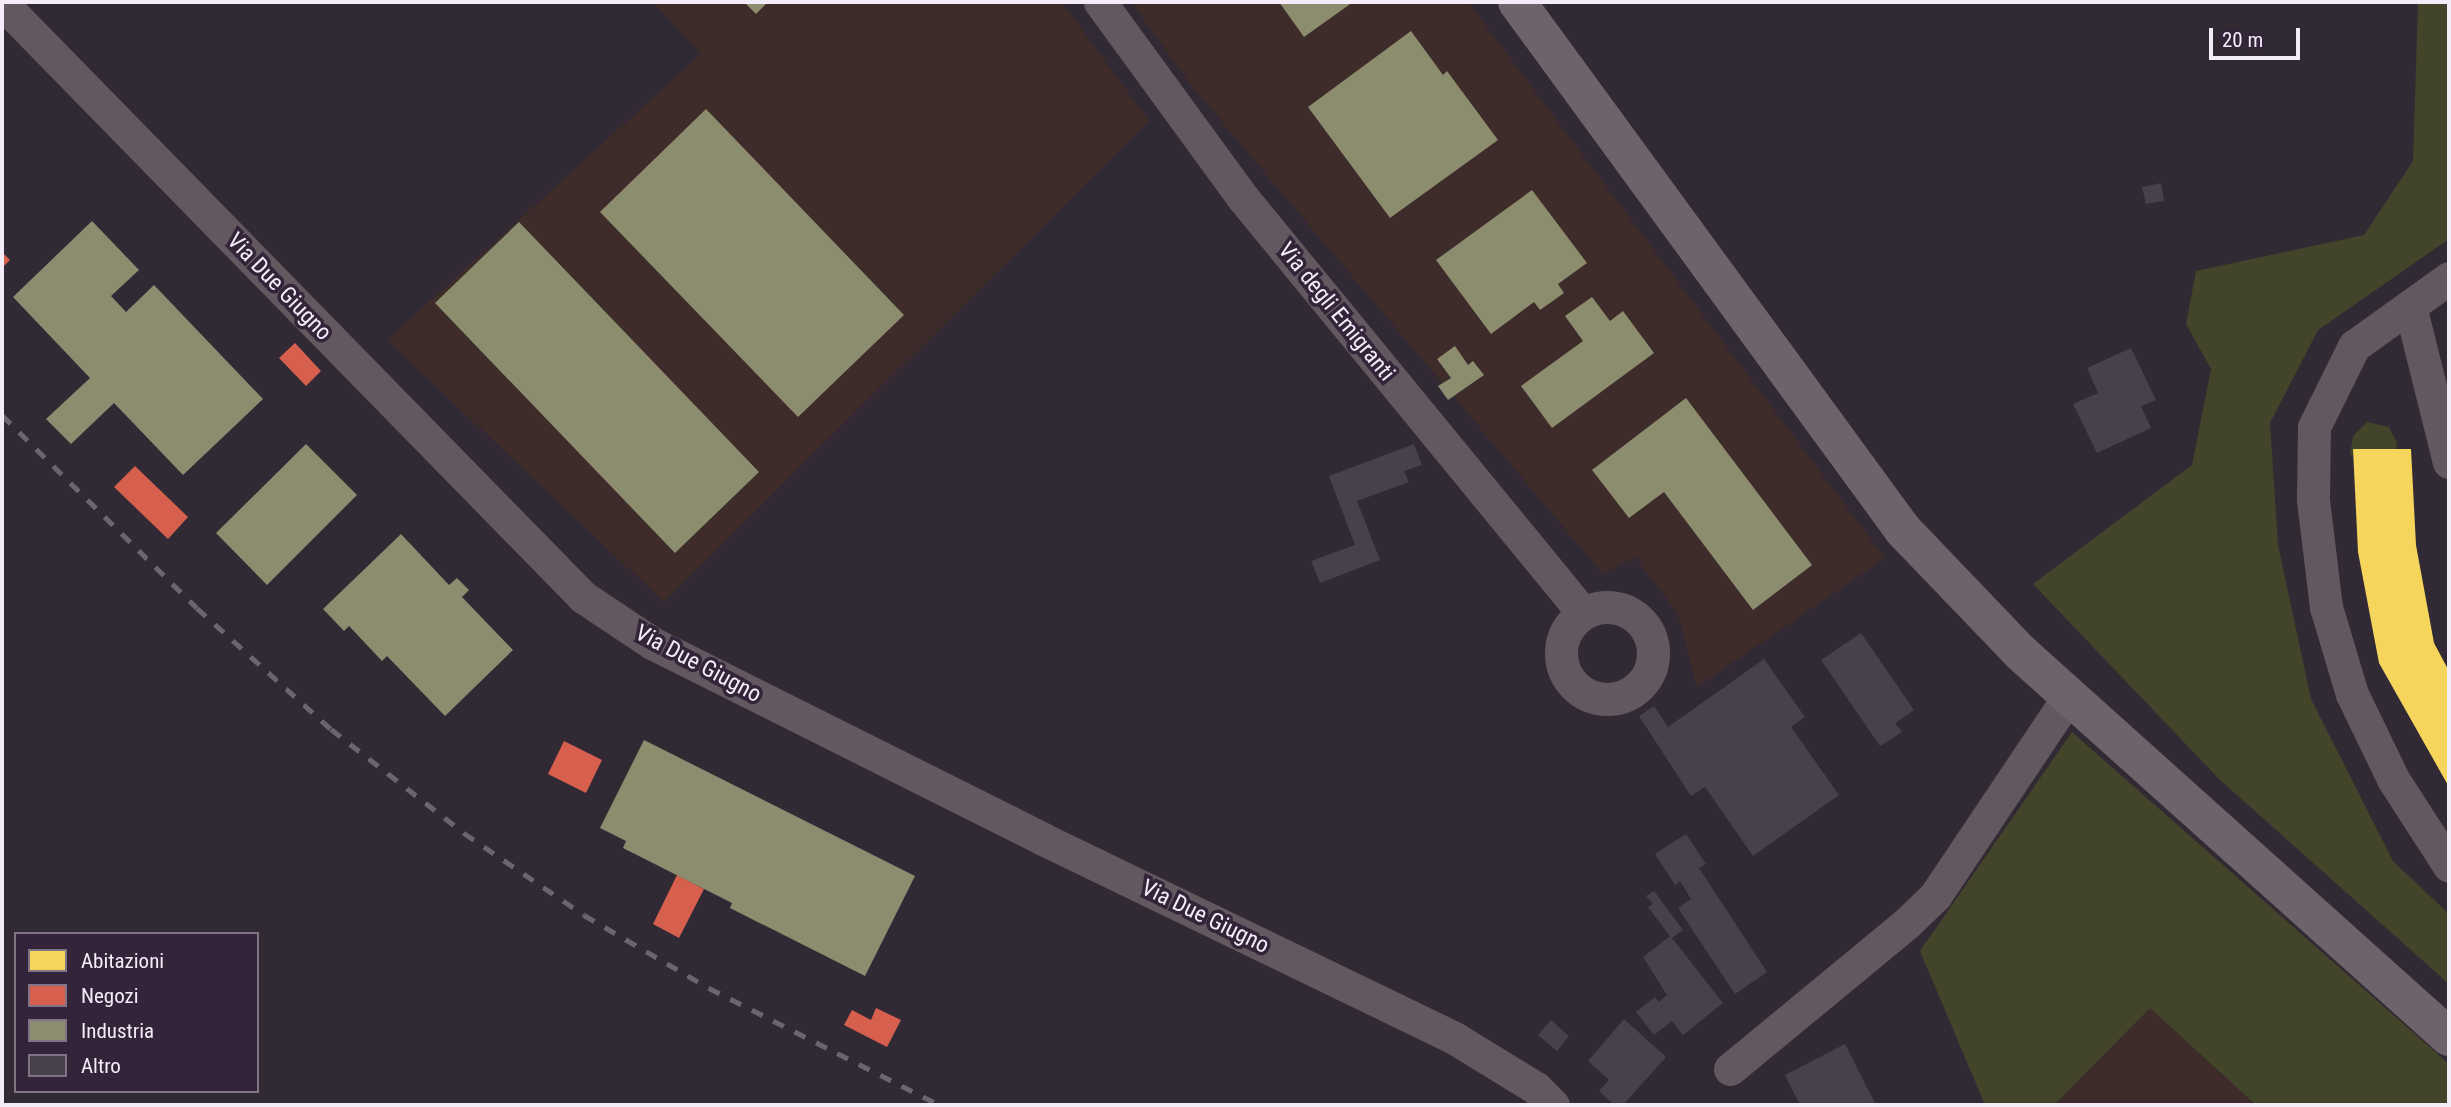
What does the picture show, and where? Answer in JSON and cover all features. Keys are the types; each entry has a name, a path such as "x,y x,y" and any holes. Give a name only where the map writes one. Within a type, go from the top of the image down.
{"main road":[{"path":"1517,2 1903,530 2021,653 2068,697 2449,1037"}],"street":[{"name":"Via degli Emigranti","path":"1100,2 1243,198 1583,613"},
{"name":"Via Due Giugno","path":"2,3 583,597 652,643 1043,839 1456,1038 1536,1088 1553,1105"},
{"path":"2449,278 2354,346 2315,427 2312,500 2326,607 2352,694 2393,779 2449,866"},
{"path":"2410,306 2449,462"},
{"path":"1730,1069 1907,923 1935,896 2068,697"}],"shaded area":[{"path":"653,2 1062,2 1149,121 664,602 387,340 701,54"},
{"path":"1131,2 1468,2 1885,558 1697,687 1677,612 1635,557 1603,574 1191,85"},
{"path":"2150,1008 2256,1105 2054,1105"}],"green space":[{"path":"2418,2 2449,2 2449,239 2318,330 2270,423 2278,545 2311,699 2393,861 2449,914 2449,984 2220,780 2033,584 2192,465 2211,369 2186,324 2196,271 2364,235 2413,161"},
{"path":"2367,422 2389,427 2397,443 2396,455 2350,455 2353,436"},
{"path":"2072,732 2449,1064 2449,1105 2256,1105 2150,1008 2054,1105 1985,1105 1920,951"}],"building: Abitazioni":[{"path":"2353,449 2411,449 2416,545 2434,643 2449,671 2449,787 2379,663 2358,552"}],"building: Negozi":[{"path":"2,252 10,260 2,268"},
{"path":"295,343 321,371 306,386 279,358"},
{"path":"135,466 188,517 168,539 114,487"},
{"path":"564,741 602,760 586,793 548,774"},
{"path":"677,875 704,889 679,938 653,924"},
{"path":"876,1008 901,1020 887,1047 844,1025 852,1010 871,1020"}],"building: Industria":[{"path":"744,2 768,2 756,14"},
{"path":"1279,2 1353,2 1304,37"},
{"path":"1411,31 1443,75 1447,71 1498,140 1390,218 1308,107"},
{"path":"706,109 904,315 798,417 600,212"},
{"path":"1532,190 1587,263 1558,284 1564,293 1540,310 1534,302 1491,334 1436,260"},
{"path":"92,221 139,270 111,296 126,312 154,285 263,399 183,475 114,403 71,444 46,419 90,378 13,297"},
{"path":"519,222 759,472 675,553 435,303"},
{"path":"1592,297 1610,321 1623,311 1654,353 1552,428 1521,386 1583,341 1565,316"},
{"path":"1455,346 1468,365 1473,361 1484,375 1448,400 1438,386 1451,378 1437,359"},
{"path":"1686,398 1812,565 1753,610 1664,492 1629,518 1592,470"},
{"path":"306,444 357,495 267,585 216,533"},
{"path":"401,534 449,585 457,578 469,590 462,597 513,650 445,716 387,656 382,661 349,626 344,631 323,609"},
{"path":"644,740 915,876 865,976 730,908 732,903 623,848 626,841 600,828"}],"building: Altro":[{"path":"2161,183 2164,201 2146,204 2142,187"},
{"path":"2131,348 2156,400 2141,406 2151,428 2097,453 2073,404 2098,393 2087,368"},
{"path":"1414,444 1422,465 1404,471 1409,482 1357,501 1380,560 1320,583 1311,561 1355,545 1329,476"},
{"path":"1861,633 1914,710 1895,723 1902,732 1880,746 1821,660"},
{"path":"1764,659 1805,717 1791,727 1839,795 1753,856 1705,787 1691,796 1639,716 1654,706 1668,727"},
{"path":"1686,834 1706,864 1699,868 1767,972 1735,994 1678,908 1691,899 1680,881 1675,885 1655,854"},
{"path":"1654,891 1683,930 1672,938 1723,1003 1683,1035 1672,1021 1654,1035 1636,1012 1655,997 1659,1002 1667,995 1643,957 1670,936 1648,907 1653,904 1646,896"},
{"path":"1624,1019 1666,1057 1623,1105 1614,1105 1599,1091 1609,1080 1588,1061"},
{"path":"1551,1020 1569,1036 1557,1051 1538,1035"},
{"path":"1845,1044 1876,1105 1800,1105 1785,1075"}],"railway":[{"path":"2,415 197,608 331,729 464,833 584,915 709,988 940,1105"}]}
